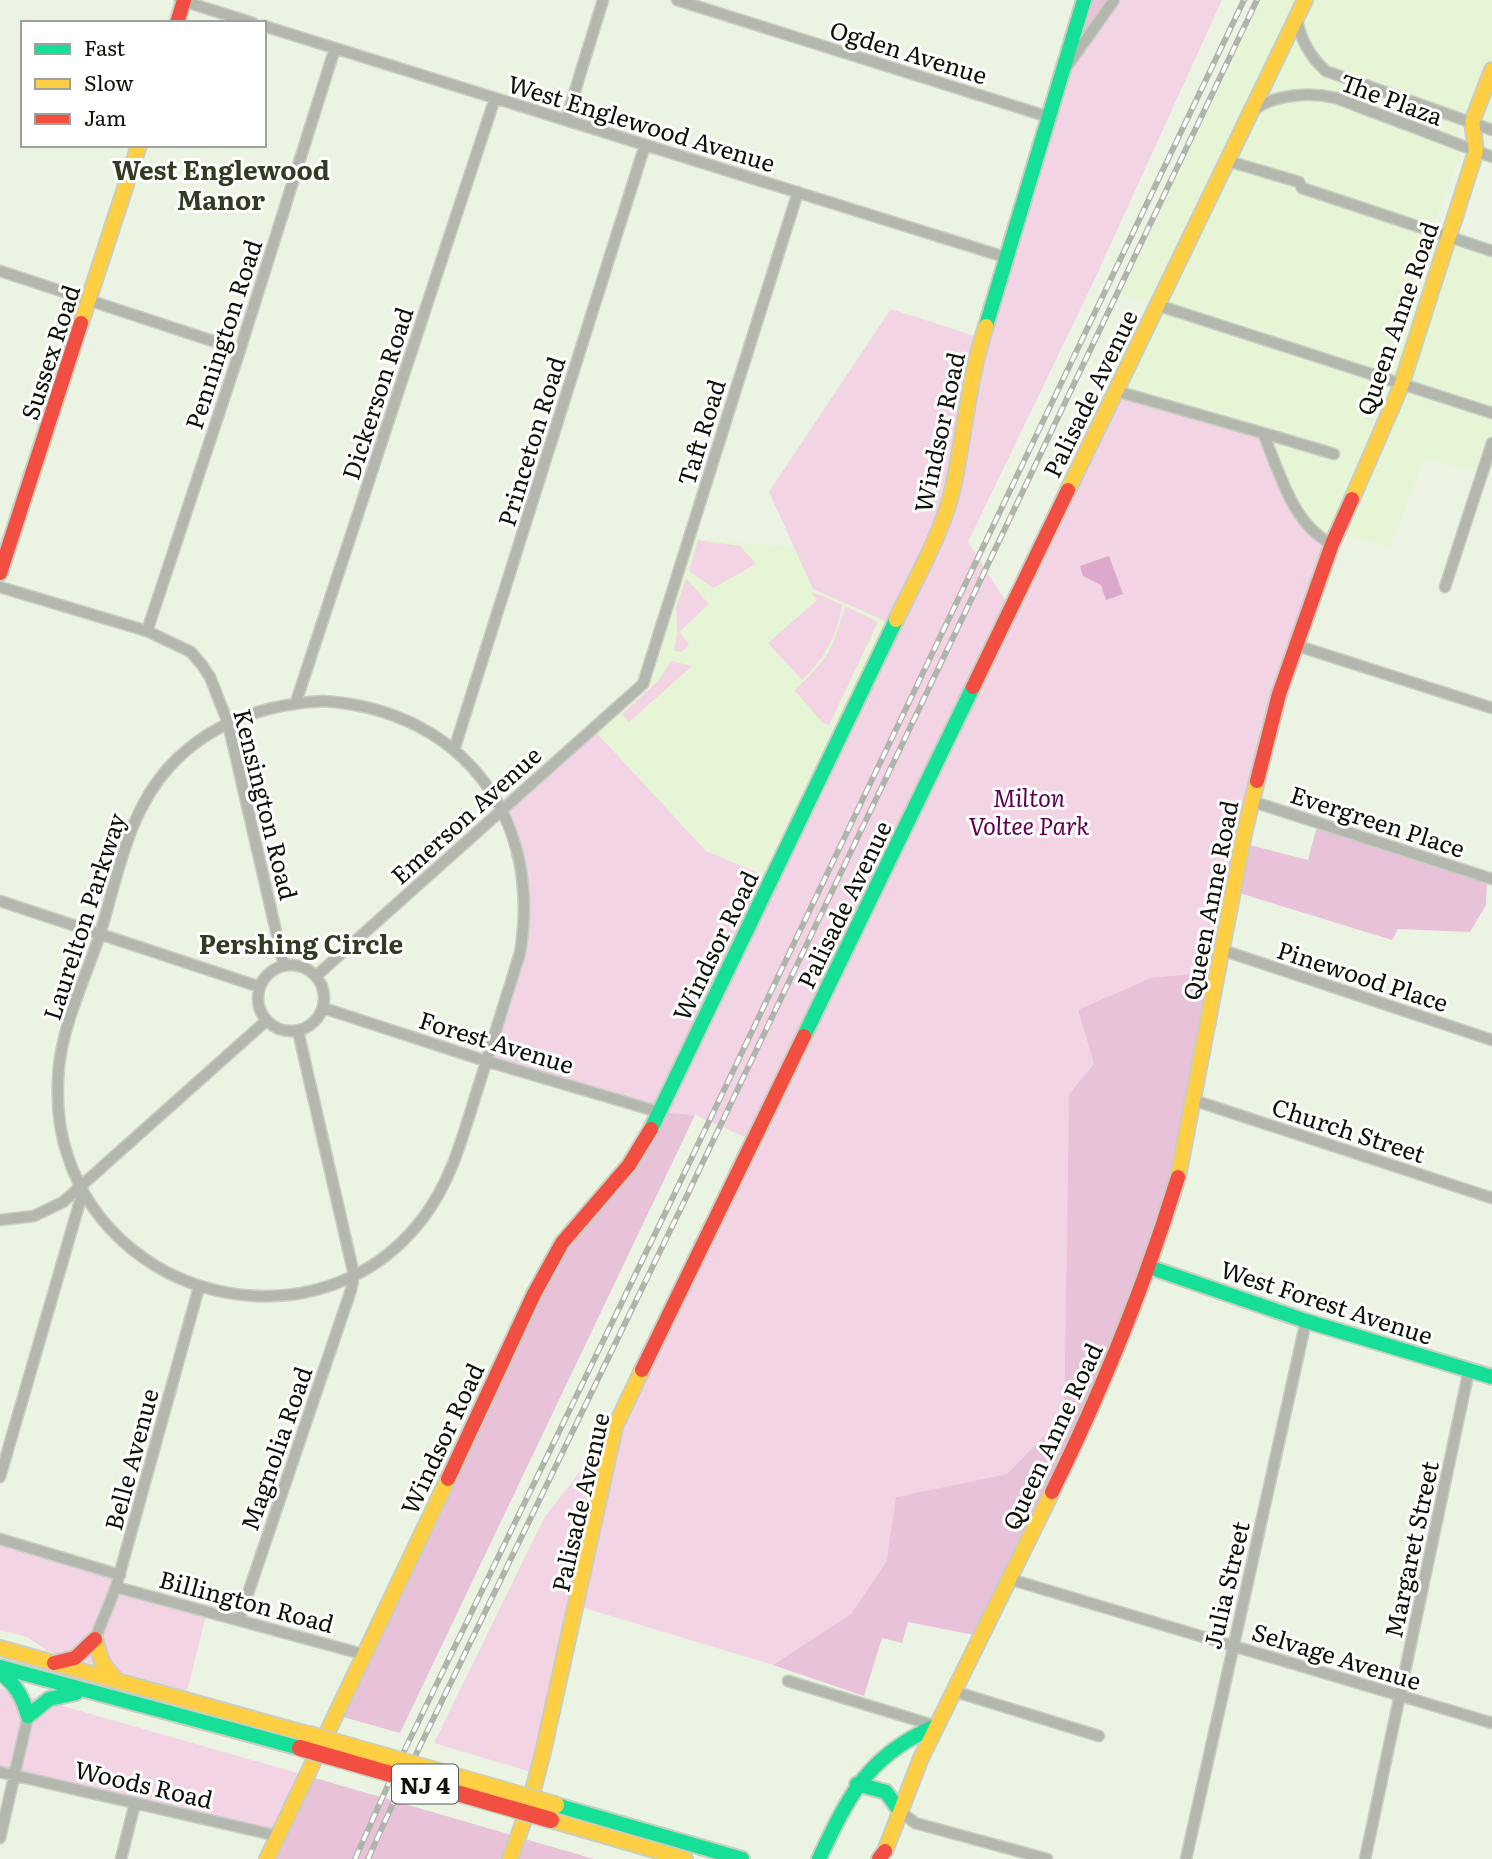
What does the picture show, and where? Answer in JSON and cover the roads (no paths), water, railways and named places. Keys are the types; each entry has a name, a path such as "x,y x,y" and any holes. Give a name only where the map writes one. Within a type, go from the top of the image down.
{"main road":[{"path":"178,21 183,0"},
{"name":"Windsor Road","path":"267,1859 366,1655 548,1266 579,1222 629,1165 644,1143 939,531 954,484 972,374 1084,0"},
{"name":"Palisade Avenue","path":"510,1859 523,1829 536,1786 615,1427 1305,0"},
{"name":"Queen Anne Road","path":"883,1856 899,1810 936,1726 1091,1412 1149,1267 1180,1169 1251,801 1264,750 1295,645 1332,544 1401,386 1476,151 1472,122 1492,70"},
{"name":"Sussex Road","path":"0,573 138,147"},
{"name":"West Forest Avenue","path":"1149,1267 1306,1321 1492,1377"},
{"path":"53,1664 75,1658 95,1639"},
{"path":"95,1639 97,1656 117,1681"},
{"name":"NJ 4","path":"0,1648 117,1681 304,1741 553,1812 742,1859"},
{"name":"NJ 4","path":"0,1667 90,1692 304,1741"},
{"path":"0,1673 11,1679 23,1695 28,1716"},
{"path":"28,1716 37,1705 56,1695 90,1692"},
{"path":"819,1859 845,1802 871,1767 918,1733 936,1726"},
{"path":"858,1783 886,1792 899,1810"},
{"name":"NJ 4","path":"553,1812 685,1859"}],"street":[{"path":"183,0 247,21"},
{"path":"566,120 603,0"},
{"name":"Ogden Avenue","path":"677,0 1049,117"},
{"path":"1062,75 1114,0"},
{"name":"The Plaza","path":"1297,18 1303,39 1314,58 1326,71 1492,130"},
{"name":"West Englewood Avenue","path":"266,27 1008,258"},
{"name":"Pennington Road","path":"147,632 240,350 335,48"},
{"name":"The Plaza","path":"1252,111 1260,105 1282,98 1321,95 1336,98 1492,157"},
{"name":"Dickerson Road","path":"296,702 495,98"},
{"name":"Princeton Road","path":"454,750 645,145"},
{"path":"1228,161 1298,182 1302,188 1492,251"},
{"name":"Taft Road","path":"643,684 798,192"},
{"path":"0,271 240,350"},
{"path":"1157,305 1340,363 1401,386 1492,413"},
{"path":"1116,391 1334,454"},
{"path":"1262,433 1303,522 1319,538 1332,544"},
{"path":"1445,587 1492,443"},
{"name":"Kensington Road","path":"0,587 147,632 191,652 210,677 228,723 284,966"},
{"path":"1295,645 1492,708"},
{"name":"Emerson Avenue","path":"316,976 643,684"},
{"name":"Laurelton Parkway","path":"323,701 373,707 418,725 454,750 487,786 514,837 525,885 525,917 520,953 454,1162 436,1200 407,1236 374,1263 333,1284 288,1295 241,1296 199,1287 164,1272 126,1246 109,1228 81,1189 61,1133 59,1062 64,1038 100,934 132,825 154,786 188,749 228,723 250,713 296,702 323,701"},
{"name":"Evergreen Place","path":"1251,801 1492,879"},
{"path":"0,901 260,987"},
{"name":"Pinewood Place","path":"1222,950 1492,1040"},
{"path":"284,966 300,966 316,976 323,988 323,1008 314,1023 298,1031 282,1031 266,1021 258,1006 260,987 267,975 284,966"},
{"name":"Forest Avenue","path":"323,1008 486,1061 659,1112"},
{"path":"0,1220 20,1220 51,1210 81,1189 266,1021"},
{"path":"298,1031 354,1275"},
{"name":"Church Street","path":"1193,1100 1492,1198"},
{"path":"0,1477 81,1189"},
{"name":"Magnolia Road","path":"240,1620 354,1275"},
{"name":"Belle Avenue","path":"95,1639 120,1575 199,1287"},
{"name":"Julia Street","path":"1186,1859 1306,1321"},
{"name":"Margaret Street","path":"1365,1859 1469,1370"},
{"path":"0,1539 120,1575"},
{"name":"Selvage Avenue","path":"1009,1579 1492,1723"},
{"name":"Billington Road","path":"116,1587 366,1655"},
{"path":"788,1681 936,1726"},
{"path":"953,1691 1099,1736"},
{"path":"0,1838 28,1716"},
{"name":"Woods Road","path":"0,1772 278,1836"},
{"path":"121,1859 135,1803"},
{"path":"899,1810 915,1824 1047,1859"}],"railway":[{"path":"355,1859 393,1774 671,1201 1244,0"},
{"path":"368,1859 1257,0"}],"district":[{"name":"West Englewood Manor","path":"221,183"},
{"name":"Pershing Circle","path":"301,942"}],"park label":[{"name":"Milton Voltee Park","path":"1029,810"}]}
